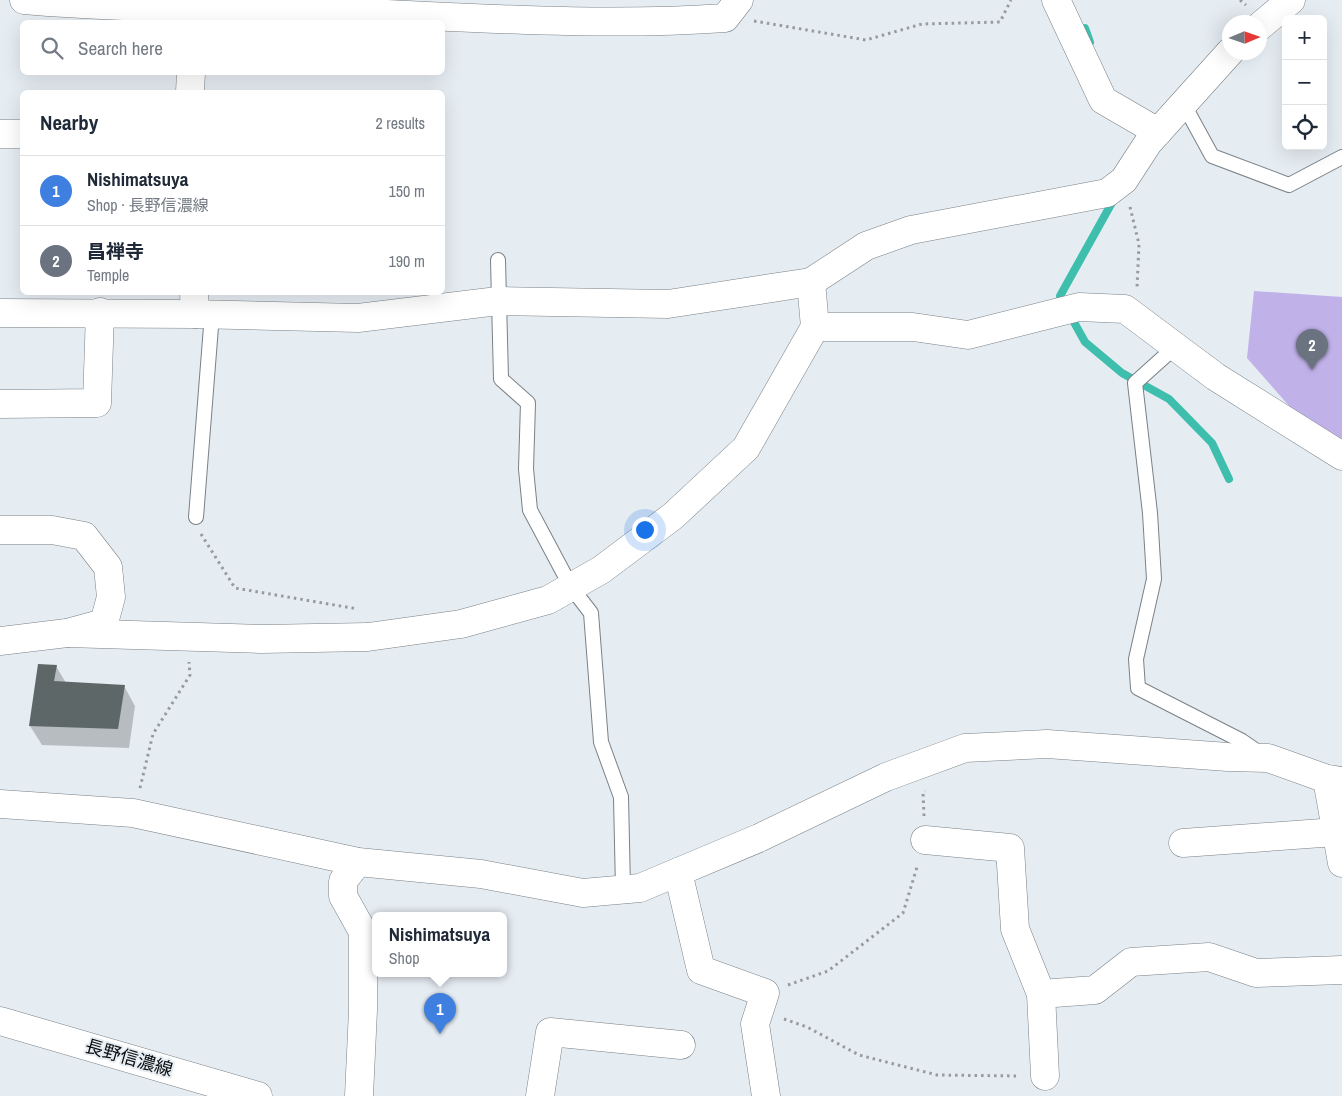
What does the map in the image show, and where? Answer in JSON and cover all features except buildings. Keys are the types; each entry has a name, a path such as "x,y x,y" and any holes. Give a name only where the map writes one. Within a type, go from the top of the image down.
{"street":[{"path":"24,0 192,15 263,4 526,19 678,21 725,18 737,3"},
{"path":"1056,0 1103,100 1158,132"},
{"path":"1267,20 1291,0"},
{"path":"0,313 100,312 200,307 358,318 498,301 668,304 811,282 866,246 911,230 1107,193 1124,180 1148,143 1223,60"},
{"path":"190,90 191,75"},
{"path":"0,134 20,134"},
{"path":"67,633 261,639 368,638 461,624 548,600 601,570 673,516 746,448 816,327 811,282"},
{"path":"816,327 913,328 968,335 1079,307 1125,309 1216,377 1340,454"},
{"path":"0,404 97,403 100,312"},
{"path":"0,530 52,530 84,536 108,567 111,597 104,623 67,633 0,641"},
{"path":"0,804 134,813 358,862 481,874 582,893 640,888 759,838 886,777 965,748 1047,744 1228,757 1268,758 1334,780 1336,832 1342,863"},
{"path":"1183,843 1336,832"},
{"path":"924,840 1010,848 1015,929 1041,994 1045,1076"},
{"path":"358,862 343,881 343,896 363,932 364,1010 359,1096"},
{"path":"678,872 701,970 762,1002 755,1024 766,1096"},
{"path":"1041,994 1095,990 1131,962 1209,957 1256,973 1342,970"},
{"name":"長野信濃線","path":"0,1021 258,1096"},
{"path":"540,1096 550,1032 681,1045"}],"lane":[{"path":"1183,103 1212,156 1289,185 1342,157"},
{"path":"498,260 501,379 528,403 526,468 530,510 571,587 591,613 601,742 621,797 623,889"},
{"path":"196,517 200,307"},
{"path":"1175,347 1135,383 1150,513 1154,579 1136,659 1138,688 1242,741 1268,758"}],"path":[{"path":"737,3 753,20 866,40 922,24 1000,22 1011,0"},
{"path":"1124,180 1139,244 1138,282 1133,315"},
{"path":"196,517 197,528 235,588 366,610"},
{"path":"134,813 153,734 190,675 188,658"},
{"path":"762,1002 828,971 903,913 924,840 923,792 930,789"},
{"path":"762,1002 859,1056 937,1075 1045,1076"}],"shaded area":[{"path":"1254,291 1342,297 1342,466 1247,358"}],"waterway":[{"path":"1085,28 1090,42"},
{"path":"1065,305 1060,296 1114,199"},
{"path":"1070,315 1085,342 1122,373 1169,399 1212,443 1229,479"}],"place":[{"name":"昌禅寺","path":"1312,370"},
{"name":"Nishimatsuya","path":"440,1034"}]}
